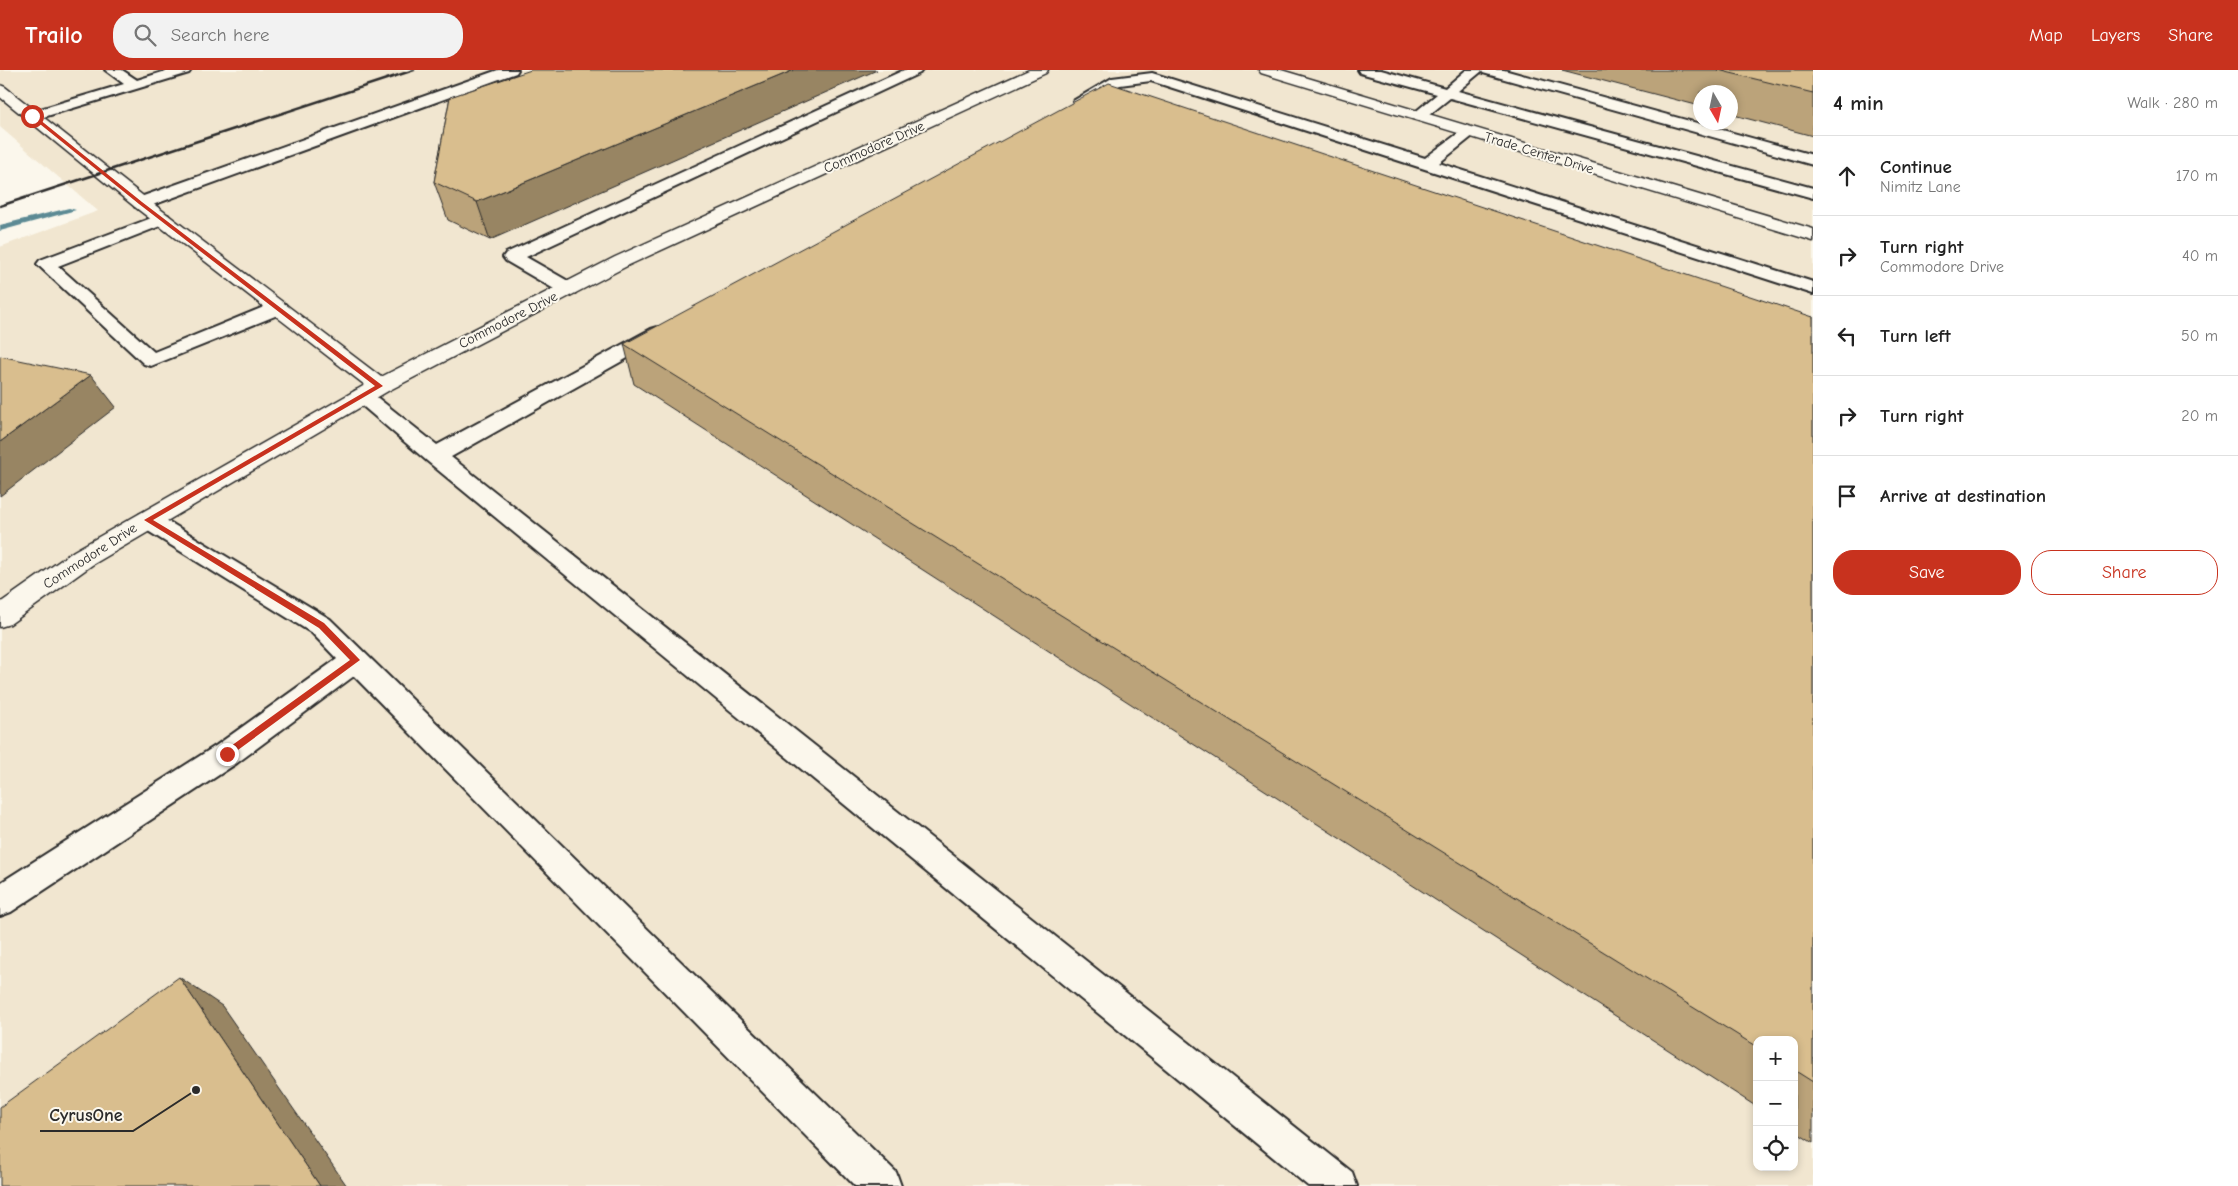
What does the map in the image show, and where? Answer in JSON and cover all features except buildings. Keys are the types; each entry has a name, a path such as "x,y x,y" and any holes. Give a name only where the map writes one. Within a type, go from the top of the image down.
{"street":[{"name":"Commodore Drive","path":"0,617 82,558 371,391 622,261 1041,70"},
{"name":"Trade Center Drive","path":"1266,70 1813,236"},
{"path":"0,90 141,203 278,308 371,391"}],"lane":[{"path":"112,70 136,84"},
{"path":"32,116 184,70"},
{"path":"141,203 511,70"},
{"path":"568,289 512,257 915,70"},
{"path":"1365,70 1813,193"},
{"path":"1418,116 1474,70"},
{"path":"1488,70 1813,160"},
{"path":"1063,110 1117,81 1152,77 1427,164 1810,281"},
{"path":"1427,164 1469,132"},
{"path":"162,219 46,264 150,360 278,308"},
{"path":"435,456 671,326"},
{"path":"371,391 435,456 1338,1186"},
{"path":"148,520 321,626 882,1186"},
{"path":"0,901 227,754 356,660"}],"shaded area":[{"path":"0,70 1813,70 1813,1186 0,1186 0,247 98,211 0,127"}],"waterway":[{"path":"0,228 72,210"}],"railway":[{"path":"0,206 414,70"}],"place":[{"name":"CyrusOne","path":"196,1090"}],"route":[{"path":"32,116 141,203 380,386 148,520 321,626 356,660 227,754"}]}
